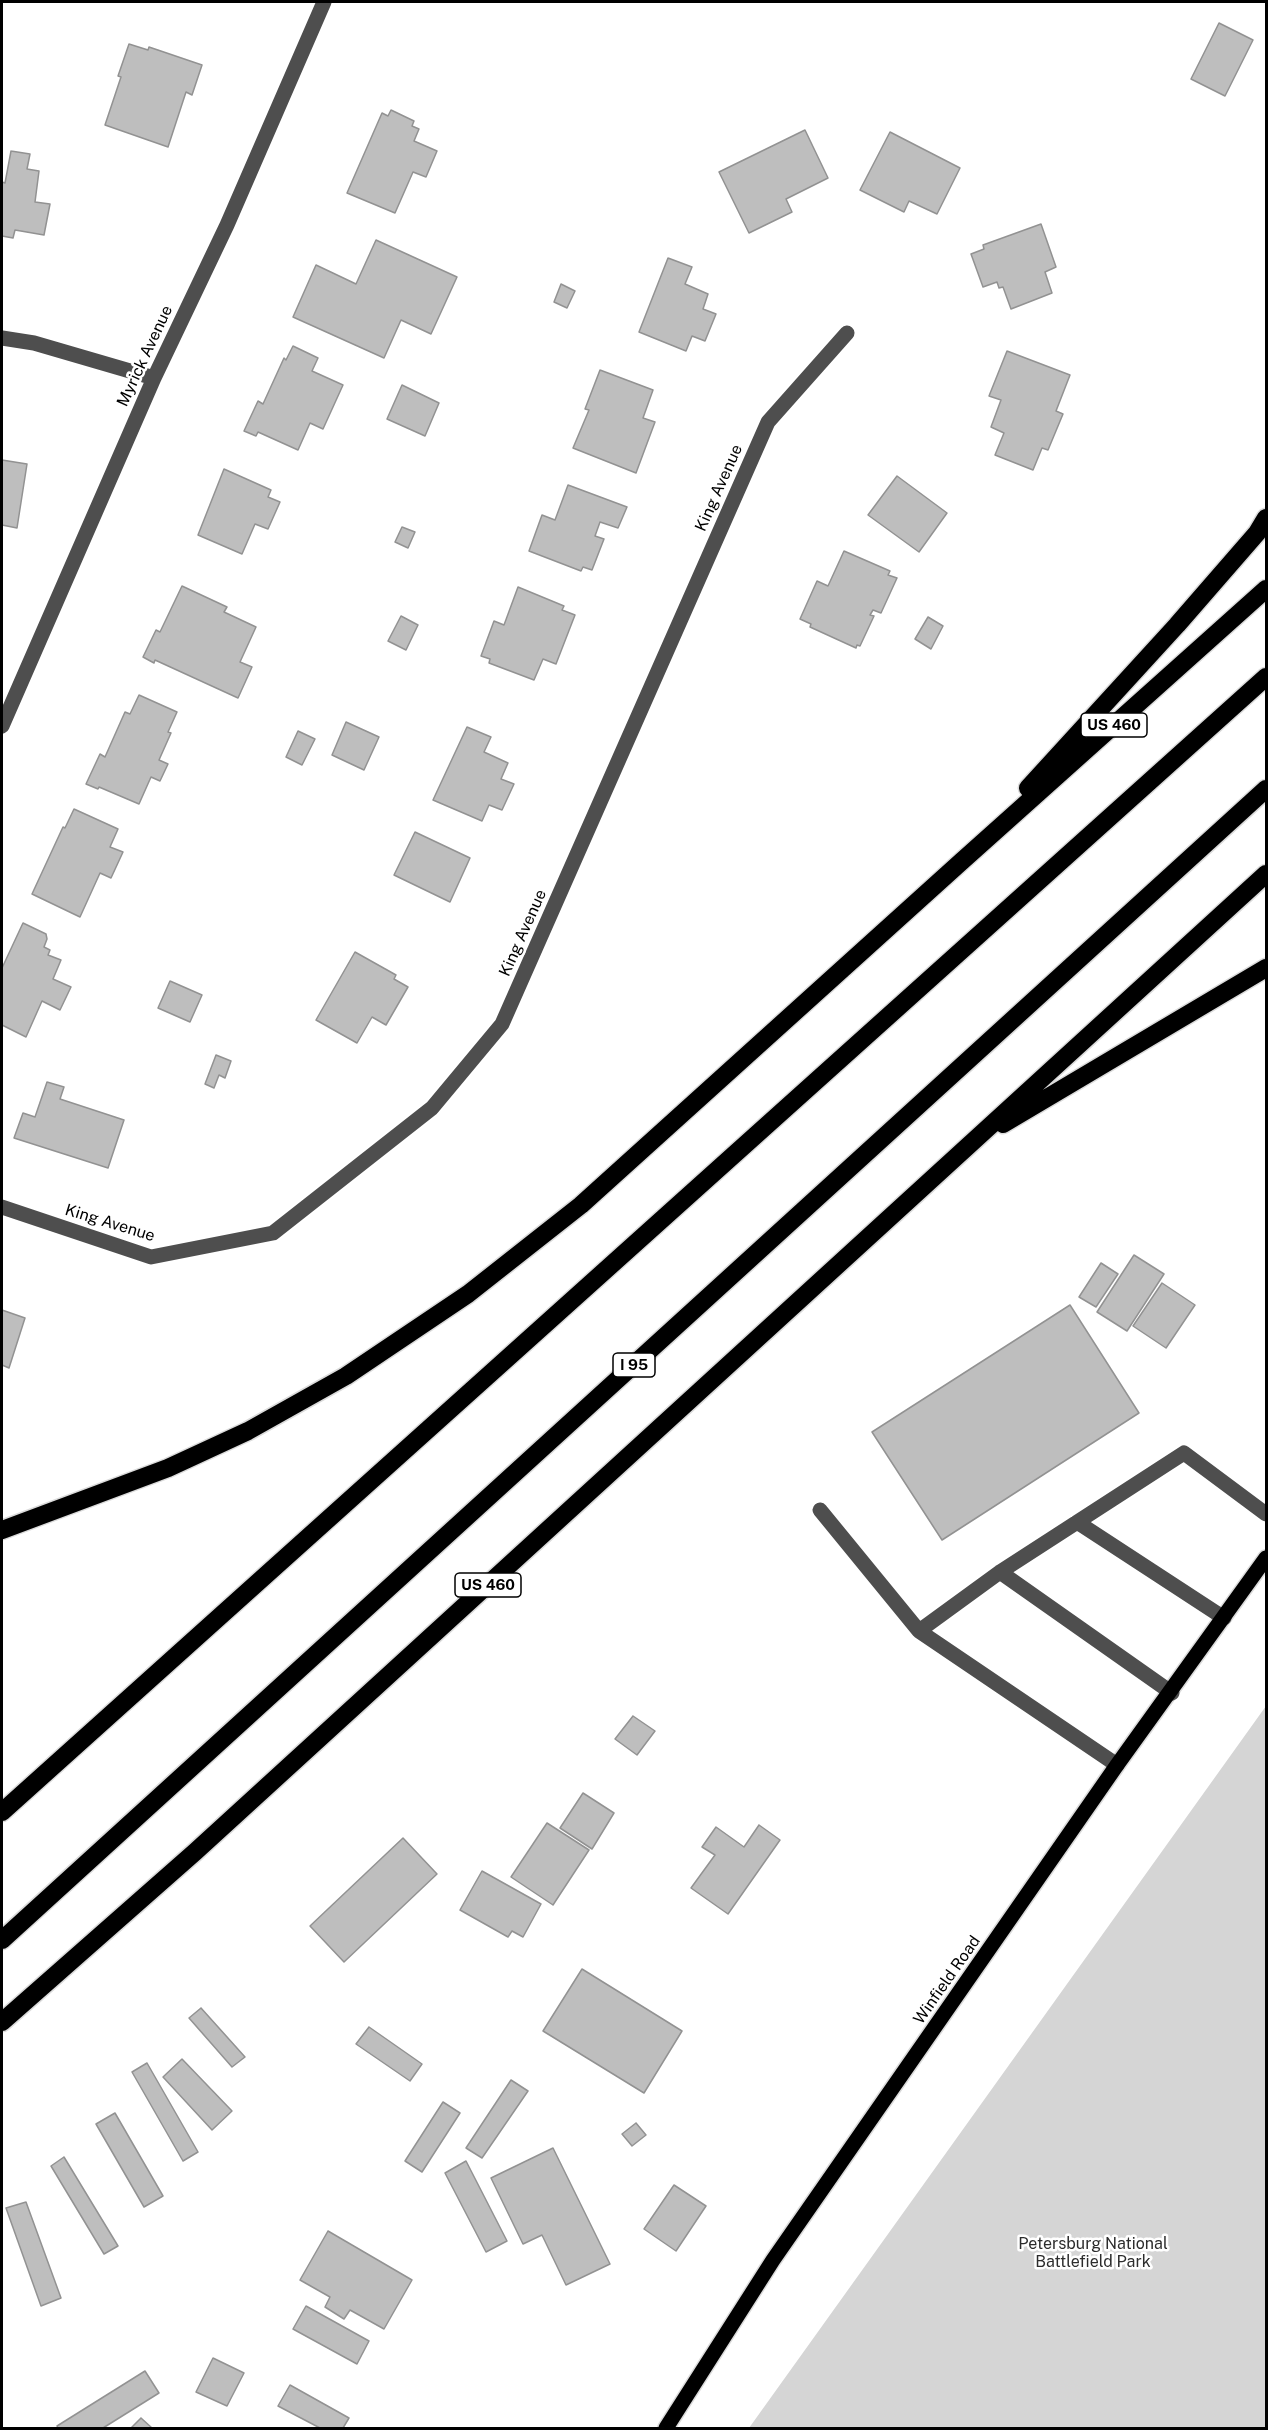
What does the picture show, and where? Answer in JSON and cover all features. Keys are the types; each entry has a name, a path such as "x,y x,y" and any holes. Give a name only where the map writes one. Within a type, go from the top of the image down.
{"highway":[{"path":"962,861 1177,625 1257,534 1266,518"},
{"name":"US 460","path":"2,1530 168,1468 248,1431 346,1376 468,1294 581,1205 1266,589"},
{"path":"2,1812 1266,677"},
{"name":"I 95","path":"2,1940 1266,789"},
{"name":"US 460","path":"2,2022 195,1852 1266,874"},
{"path":"971,1144 1266,968"}],"main road":[{"name":"Winfield Road","path":"666,2428 773,2260 1117,1766 1172,1693 1266,1558"}],"street":[{"name":"Myrick Avenue","path":"2,726 154,378 226,225 324,2"},
{"name":"King Avenue","path":"2,1207 152,1257 273,1233 432,1108 502,1024 768,422 847,333"},
{"path":"2,338 34,343 154,378"},
{"path":"919,1631 1000,1572 1184,1452 1266,1514"},
{"path":"820,1510 919,1631 1117,1766"},
{"path":"1077,1522 1224,1618"},
{"path":"1000,1572 1172,1693"}],"green space":[{"name":"Petersburg National Battlefield Park","path":"1266,1706 1266,2428 749,2428 883,2241"}],"building":[{"path":"1219,23 1253,40 1225,96 1191,79"},
{"path":"129,44 148,50 149,47 202,65 192,95 186,92 168,147 105,125"},
{"path":"391,110 414,121 412,126 419,129 414,141 437,151 426,177 413,172 395,213 347,193 382,113 388,116"},
{"path":"805,130 828,178 786,199 792,212 749,233 719,172"},
{"path":"890,132 960,168 937,214 909,201 904,212 860,190"},
{"path":"11,151 30,154 27,169 39,171 35,202 50,204 44,235 15,230 13,238 2,236 2,182 5,183"},
{"path":"1041,224 1056,267 1045,272 1052,293 1011,309 1003,287 999,288 997,282 983,287 971,254 984,249 983,245"},
{"path":"376,240 457,277 431,334 401,320 384,358 293,317 316,265 356,284"},
{"path":"668,258 692,267 685,284 708,294 703,309 716,314 705,341 692,336 686,351 639,332"},
{"path":"561,284 575,291 567,308 554,302"},
{"path":"293,346 318,358 312,371 343,385 323,429 310,423 298,450 258,432 256,436 244,431 258,401 263,404 284,358 286,360"},
{"path":"1007,351 1070,375 1056,411 1063,414 1048,450 1042,448 1033,470 995,455 1004,433 991,427 1001,400 989,396"},
{"path":"600,370 653,390 643,418 655,422 636,473 573,448 589,410 585,409"},
{"path":"402,385 439,403 425,436 387,419"},
{"path":"2,460 27,464 17,528 2,525"},
{"path":"224,469 271,490 268,497 280,502 268,529 255,524 242,554 198,535"},
{"path":"897,476 947,513 919,552 868,515"},
{"path":"568,485 627,507 618,528 600,522 595,536 604,539 592,570 583,567 581,571 529,551 542,515 555,520"},
{"path":"402,527 415,532 408,548 395,542"},
{"path":"844,551 890,571 888,575 897,578 881,613 873,610 870,615 874,616 860,646 857,645 856,648 810,627 811,624 800,619 817,581 828,586"},
{"path":"182,586 227,607 224,612 256,627 240,662 252,667 238,698 155,660 154,663 143,657 156,630 160,632"},
{"path":"518,587 564,606 562,610 575,615 556,664 543,659 534,680 489,663 490,659 481,656 494,621 504,625"},
{"path":"401,616 418,625 406,650 388,641"},
{"path":"928,617 943,626 931,649 915,639"},
{"path":"139,695 177,712 159,760 168,764 160,781 151,777 139,804 86,784 100,754 105,757 125,712 130,714"},
{"path":"346,722 379,737 364,770 332,755"},
{"path":"467,727 491,737 484,752 508,763 501,779 514,784 502,810 489,805 482,821 433,800"},
{"path":"298,731 315,739 302,765 286,757"},
{"path":"74,809 118,829 110,847 123,852 111,878 100,873 80,917 32,894 63,827 65,828"},
{"path":"415,832 470,858 450,902 394,875"},
{"path":"23,923 46,934 44,947 50,950 48,955 61,960 53,979 71,987 60,1010 42,1001 26,1037 2,1025 2,968"},
{"path":"355,952 396,975 394,979 408,987 386,1025 372,1017 357,1043 316,1020"},
{"path":"170,981 202,995 190,1022 158,1008"},
{"path":"216,1055 231,1061 225,1078 219,1075 214,1088 205,1084"},
{"path":"47,1082 64,1087 60,1099 124,1120 108,1168 14,1138 23,1113 35,1117"},
{"path":"1134,1255 1164,1274 1127,1331 1097,1312"},
{"path":"1101,1263 1118,1274 1096,1307 1079,1297"},
{"path":"1162,1283 1195,1305 1166,1348 1133,1326"},
{"path":"1070,1305 1139,1413 942,1540 872,1432"},
{"path":"2,1310 25,1318 9,1368 2,1365"},
{"path":"633,1716 655,1731 637,1755 615,1739"},
{"path":"583,1793 614,1813 592,1849 560,1828"},
{"path":"547,1823 589,1850 553,1905 511,1877"},
{"path":"759,1825 780,1840 728,1914 691,1888 715,1855 702,1847 716,1827 744,1847"},
{"path":"403,1838 437,1874 344,1962 310,1926"},
{"path":"482,1871 541,1904 523,1937 512,1931 508,1937 460,1910"},
{"path":"582,1969 682,2031 644,2093 543,2031"},
{"path":"201,2008 245,2057 232,2067 189,2018"},
{"path":"369,2027 422,2064 410,2081 356,2044"},
{"path":"182,2059 232,2111 212,2130 163,2077"},
{"path":"147,2063 198,2152 183,2161 132,2072"},
{"path":"511,2080 528,2091 482,2158 466,2148"},
{"path":"443,2102 460,2113 422,2172 405,2161"},
{"path":"115,2113 163,2196 144,2207 96,2124"},
{"path":"636,2123 646,2135 632,2146 622,2134"},
{"path":"553,2148 610,2264 566,2285 542,2235 523,2244 491,2178"},
{"path":"64,2157 118,2246 104,2254 51,2166"},
{"path":"466,2161 507,2241 486,2252 445,2173"},
{"path":"674,2185 706,2206 676,2251 644,2229"},
{"path":"26,2202 61,2298 41,2306 6,2208"},
{"path":"328,2231 412,2280 384,2329 350,2310 344,2319 325,2307 330,2297 300,2280"},
{"path":"306,2306 369,2341 357,2364 293,2329"},
{"path":"213,2358 244,2373 227,2406 196,2392"},
{"path":"145,2371 159,2393 103,2428 58,2428 57,2426"},
{"path":"290,2385 349,2418 343,2428 320,2428 278,2406"},
{"path":"141,2418 152,2428 131,2428"}]}
